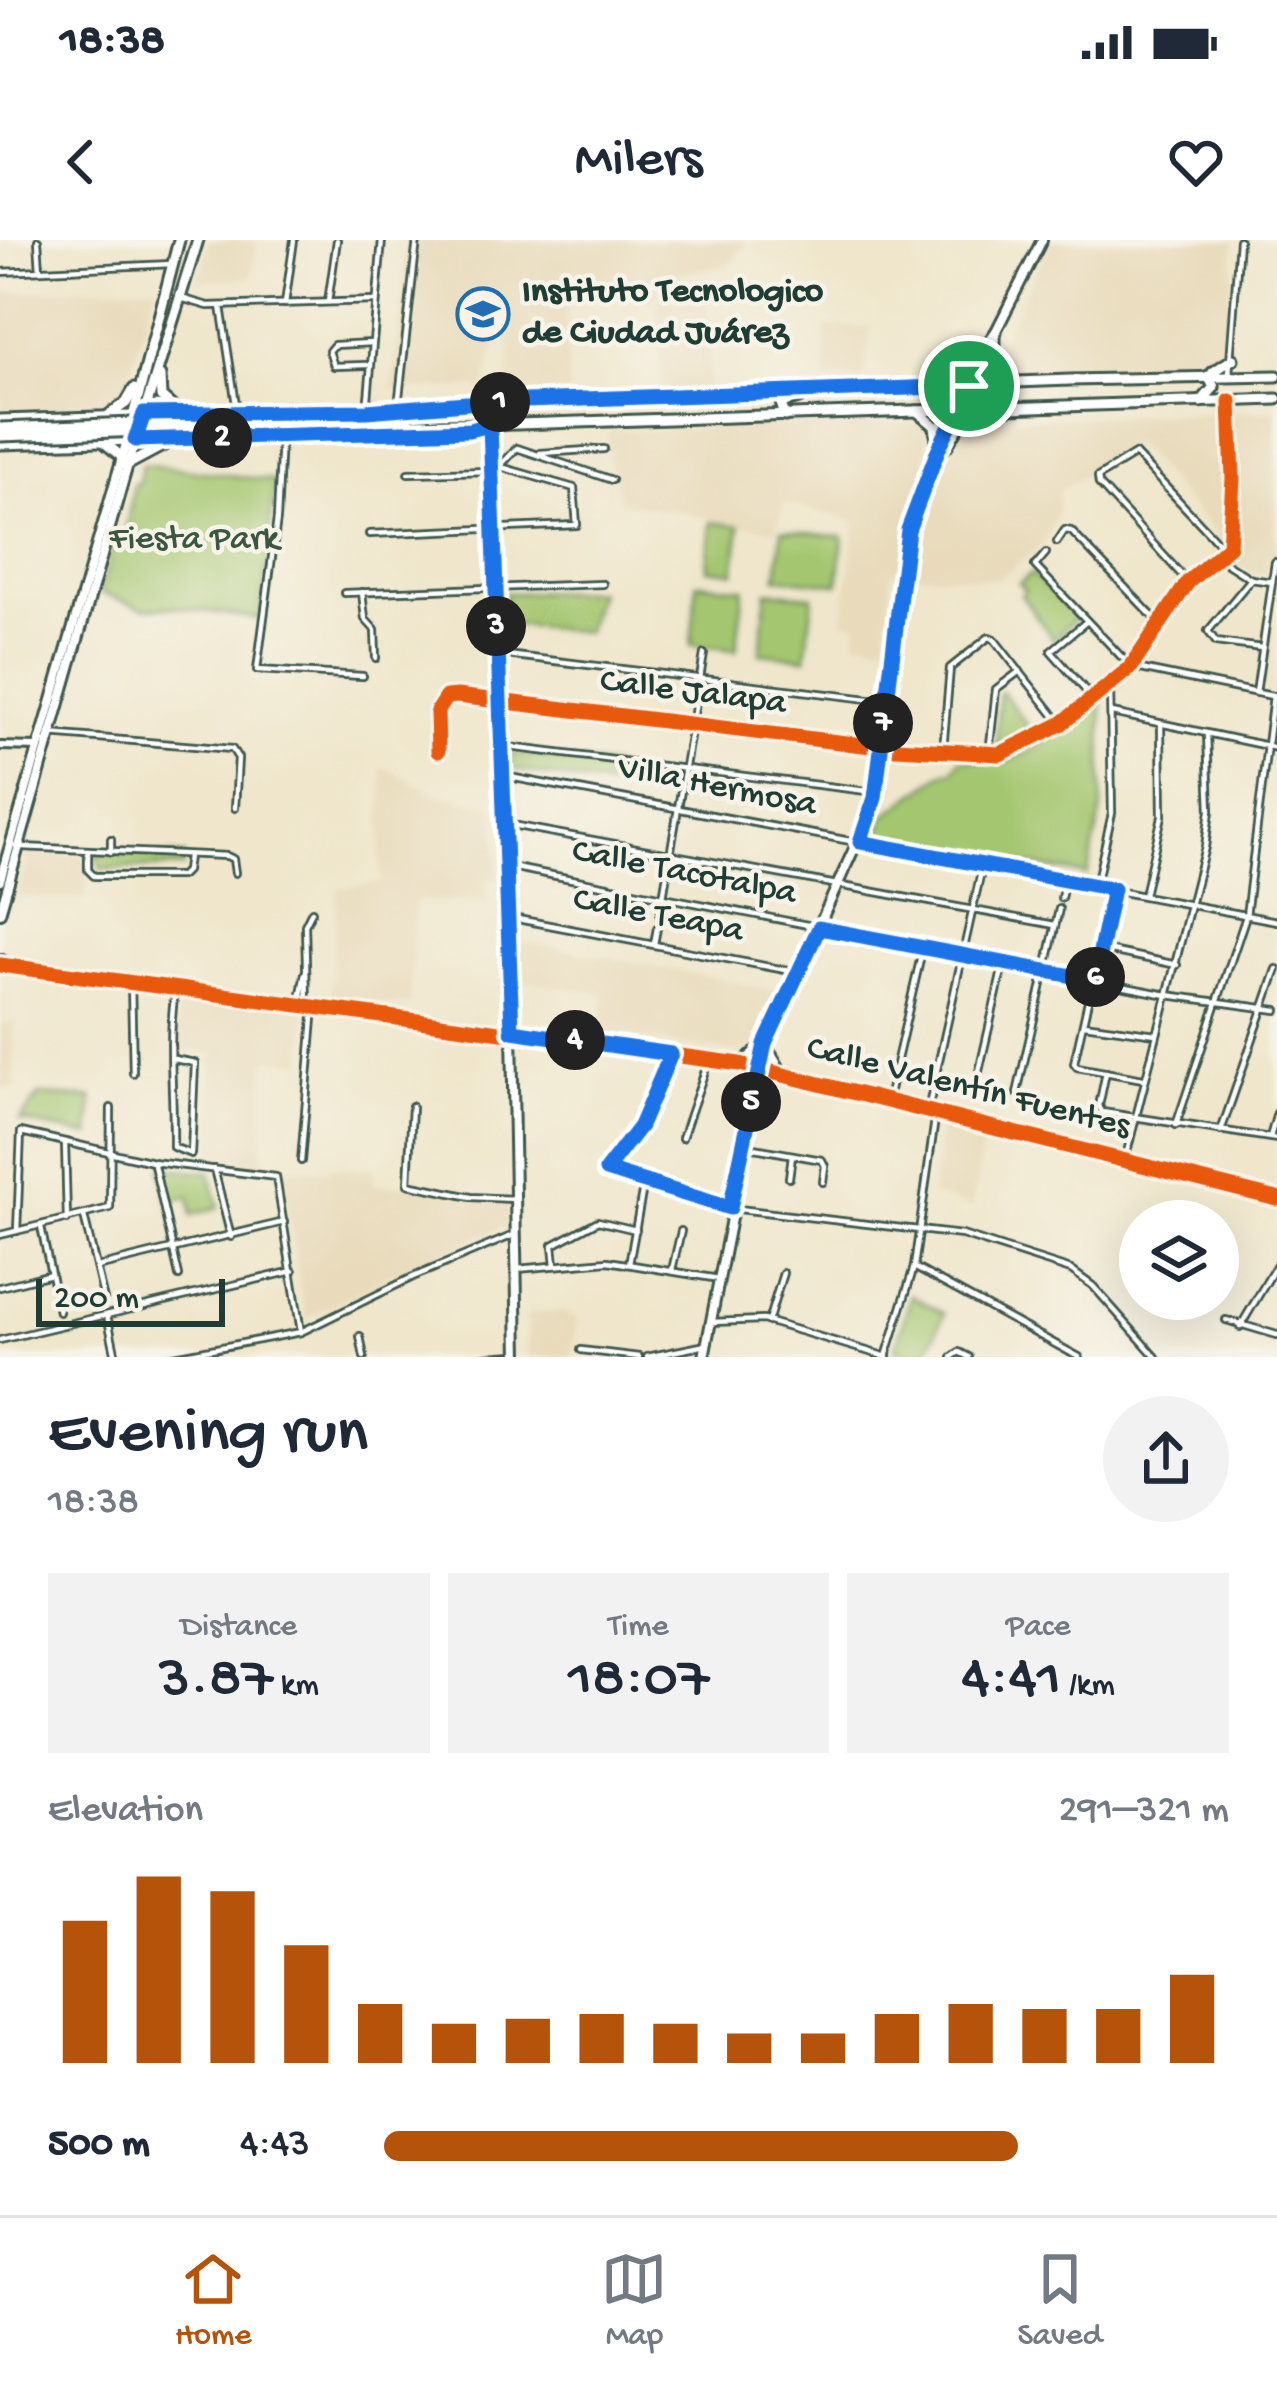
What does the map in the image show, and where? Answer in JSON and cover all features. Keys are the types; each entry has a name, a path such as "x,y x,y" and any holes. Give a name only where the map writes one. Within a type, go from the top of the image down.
{"main road":[{"path":"150,439 143,426 143,375 179,240"},
{"path":"127,440 143,414 198,240"},
{"path":"704,1357 765,1044 860,842 875,792 908,530 938,450 1042,240"},
{"path":"996,332 995,364 1020,382"},
{"path":"944,386 974,362 996,332"},
{"path":"1204,376 1233,358"},
{"path":"158,368 161,398 182,413"},
{"path":"113,416 143,375"},
{"path":"1229,375 1236,401"},
{"path":"1201,402 1214,387 1204,376"},
{"path":"0,432 143,414 367,411 466,403 1272,376"},
{"path":"1272,376 1254,386 1272,400"},
{"path":"785,416 781,403 790,398 856,396 876,390"},
{"path":"747,417 761,409 759,393"},
{"path":"0,432 353,419 490,425 1272,400"},
{"path":"498,402 491,410 490,425 512,1031 518,1356"},
{"path":"466,403 474,412 466,425"},
{"path":"938,450 982,409"},
{"path":"353,419 367,411"},
{"path":"917,411 935,426 938,450"},
{"path":"0,913 125,461 125,428 113,416"},
{"path":"0,432 100,441 469,430 490,425"},
{"path":"125,461 178,439"},
{"path":"100,441 114,446 125,461"},
{"path":"0,880 43,749"},
{"path":"740,1064 765,1044"},
{"path":"755,1083 779,1072 765,1044"}],"street":[{"path":"38,240 40,270"},
{"path":"285,304 294,240"},
{"path":"328,302 337,240"},
{"path":"367,411 382,240"},
{"path":"398,406 417,240"},
{"path":"1229,375 1239,240"},
{"path":"0,272 172,264"},
{"path":"181,298 221,306 375,301"},
{"path":"221,306 237,411"},
{"path":"370,365 334,366 329,351 334,346 372,343"},
{"path":"1020,670 999,684 994,695 988,755 1009,752 1094,700 1131,667 1188,582 1225,550 1233,529 1236,401"},
{"path":"281,437 277,518 257,670 363,676"},
{"path":"495,467 514,448 612,480"},
{"path":"535,453 604,449"},
{"path":"1188,582 1097,481 1135,454 1225,550"},
{"path":"369,534 577,525 574,488 495,467 408,473"},
{"path":"1057,542 1066,530 1071,531 1161,625"},
{"path":"1046,553 1035,566 1131,667 1275,696 1246,916 1176,1125"},
{"path":"1218,558 1251,579 1272,581"},
{"path":"1256,693 1275,562"},
{"path":"1251,579 1212,621 1208,633 1216,642 1262,648"},
{"path":"344,593 604,584"},
{"path":"362,592 365,619 375,630 376,658"},
{"path":"1087,621 1051,651 1094,700"},
{"path":"943,753 950,668 991,637 1061,724"},
{"path":"497,654 886,701"},
{"path":"660,915 704,654"},
{"path":"1096,885 1112,813 1110,686"},
{"name":"Calle Jalapa","path":"438,751 437,711 442,699 458,696 879,747 988,755"},
{"path":"1112,713 1277,748"},
{"path":"1144,895 1162,817 1161,725"},
{"path":"47,734 230,748 238,758 235,808"},
{"path":"1125,1160 1192,904 1210,811 1207,734"},
{"path":"0,746 43,749"},
{"path":"500,746 875,792"},
{"name":"Villa Hermosa","path":"501,775 1277,921"},
{"path":"503,823 1055,925"},
{"path":"111,839 111,851"},
{"path":"19,847 230,856 236,873"},
{"path":"88,850 89,874 94,876 181,876 188,854"},
{"path":"710,1322 768,1322 886,1357 914,1267 932,1111 983,863"},
{"name":"Calle Tacotalpa","path":"505,866 1167,995 1277,1010"},
{"path":"1061,898 1066,879"},
{"path":"1113,889 1074,1062 1077,1067 1143,1078"},
{"path":"1048,959 1059,909"},
{"path":"301,1161 305,925 312,911"},
{"name":"Calle Teapa","path":"507,917 797,972"},
{"path":"654,944 657,928"},
{"path":"888,1099 923,946"},
{"path":"1101,950 1177,965"},
{"path":"975,1089 1004,962"},
{"name":"Calle Valentín Fuentes","path":"4,963 740,1064 1277,1199"},
{"path":"1221,1132 1277,969"},
{"path":"1017,1094 1045,970"},
{"path":"131,982 133,1072"},
{"path":"174,1059 195,1063 191,1154 173,1149 174,1059 169,1039 175,988"},
{"path":"1084,1024 1156,1034"},
{"path":"671,1054 640,1126 606,1170 730,1208 962,1235 1071,1270 1093,1286 1156,1357"},
{"path":"682,1138 710,1059"},
{"path":"1106,1072 1100,1111 1274,1138 1277,1113"},
{"path":"412,1106 408,1184 471,1197 515,1198"},
{"path":"0,1235 110,1208 111,1108"},
{"path":"16,1231 19,1134 153,1162 276,1177 301,1332"},
{"path":"65,1141 67,1220"},
{"path":"743,1146 823,1161 823,1182"},
{"path":"789,1178 792,1155"},
{"path":"153,1162 179,1276"},
{"path":"214,1169 231,1237"},
{"path":"629,1264 644,1182"},
{"path":"85,1216 104,1300"},
{"path":"555,1265 551,1247 598,1221 636,1230"},
{"path":"97,1267 285,1222"},
{"path":"41,1227 59,1312"},
{"path":"672,1270 681,1231"},
{"path":"169,1357 301,1332 516,1234"},
{"path":"517,1268 629,1264 719,1279"},
{"path":"1240,1327 1277,1264"},
{"path":"914,1267 1078,1357"},
{"path":"0,1340 293,1271"},
{"path":"768,1322 783,1273"},
{"path":"0,1287 51,1274"},
{"path":"107,1315 116,1357"},
{"path":"1226,1320 1277,1335"},
{"path":"360,1336 364,1357"},
{"path":"581,1350 643,1357 706,1345"},
{"path":"954,1355 968,1357"},
{"path":"485,1357 518,1356"}],"shaded area":[{"path":"209,240 257,240 252,278 198,280"},
{"name":"Instituto Tecnologico de Ciudad Juárez","path":"408,240 748,240 727,266 659,276 655,299 566,289 569,393 511,395 508,330 500,328 483,392 477,387 392,390"},
{"path":"1052,240 1234,240 1227,356 1218,365 1006,368 998,360 999,345"},
{"path":"156,285 126,390 117,400 103,407 0,412 0,293"},
{"path":"657,299 707,305 710,389 661,391"},
{"path":"825,327 871,327 864,379 826,379"},
{"path":"1277,410 1277,557 1267,557 1266,573 1249,573 1224,555 1223,542 1134,442 1058,492 1058,512 1044,544 998,579 892,572 885,644 855,640 858,624 843,621 856,522 784,503 776,531 620,501 608,430 919,422 928,426 927,458 942,465 961,431 977,421"},
{"path":"383,767 440,796 494,807 499,878 488,879 488,902 415,901 410,1006 331,995 337,889 380,882"},
{"path":"28,854 84,855 87,899 16,897"},
{"path":"517,940 779,991 756,1046 743,1053 599,1034 605,994 519,980"},
{"path":"179,992 307,1007 303,1061 266,1059 262,1166 212,1160 211,1052 176,1049"},
{"path":"14,1022 15,1088 0,1087 0,1023"},
{"path":"941,1121 984,1132 972,1207 931,1195"},
{"path":"331,1167 374,1169 373,1184 417,1186 509,1203 508,1225 306,1318 280,1168 330,1171"},
{"path":"564,1312 577,1319 572,1357 528,1357 527,1313"}],"green space":[{"name":"Fiesta Park","path":"142,464 275,481 260,619 175,607 144,608 100,593 117,533 126,530"},
{"path":"711,522 740,526 734,572 707,569"},
{"path":"782,530 843,537 838,584 777,578"},
{"path":"1032,573 1076,618 1053,639 1021,595 1025,591 1019,583"},
{"path":"697,583 744,588 736,650 691,645"},
{"path":"598,591 586,632 507,624 505,593"},
{"path":"767,591 813,596 806,658 760,653"},
{"path":"999,693 1031,730 996,745"},
{"path":"1102,699 1102,809 1087,875 877,838 885,816 952,771 961,759 991,763 1014,759"},
{"path":"511,753 615,766 611,787 512,769"},
{"path":"95,853 185,856 183,867 101,869"},
{"path":"39,1095 92,1098 90,1136 20,1121"},
{"path":"161,1168 210,1172 219,1207 192,1215 189,1196 169,1202"},
{"path":"911,1295 944,1314 925,1357 895,1349"}],"cycle path":[{"path":"438,751 437,711 446,697 457,696 879,747 1000,754 1061,724 1131,667 1188,582 1229,546 1230,401"},
{"path":"0,965 740,1064 1277,1199"}],"place":[{"name":"Instituto Tecnologico de Ciudad Juárez","path":"483,314"}],"route":[{"path":"969,386 908,530 875,798 860,842 1113,889 1094,980 819,928 765,1044 730,1208 606,1170 640,1126 671,1054 512,1031 490,425 335,436 135,440 144,414 367,411 466,403 969,386"}]}
